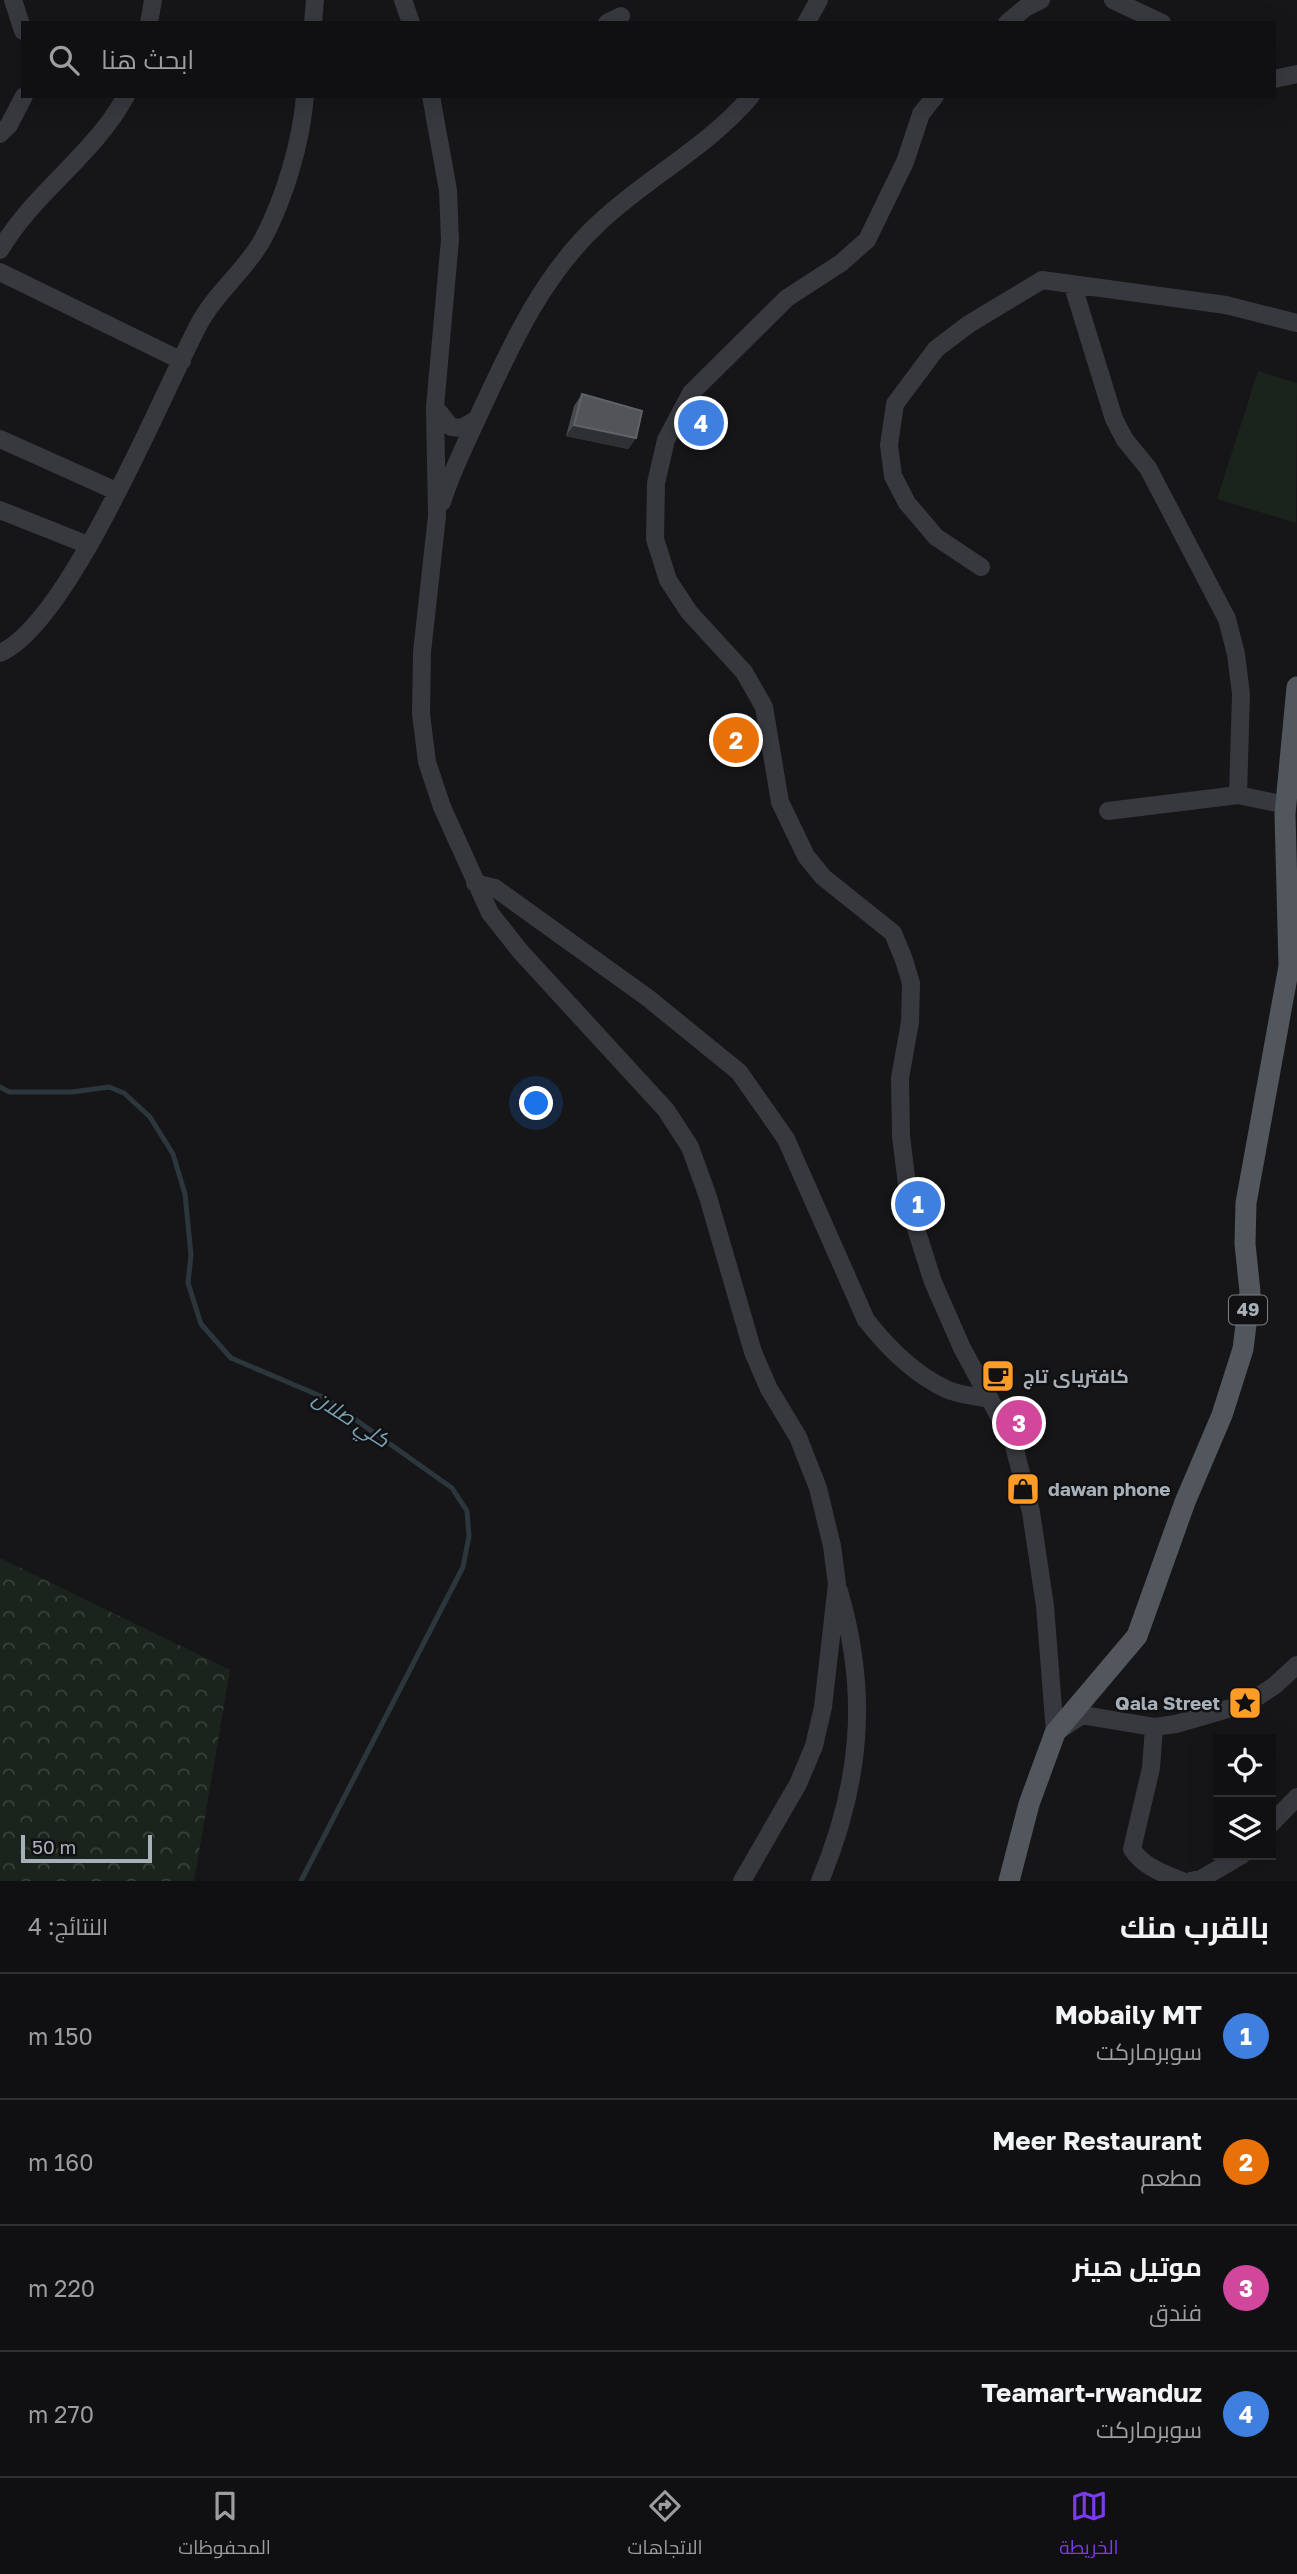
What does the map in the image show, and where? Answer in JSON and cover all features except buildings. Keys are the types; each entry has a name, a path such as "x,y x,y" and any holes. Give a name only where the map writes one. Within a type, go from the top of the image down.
{"main road":[{"name":"49","path":"1009,1881 1029,1804 1055,1734 1137,1636 1185,1502 1222,1415 1243,1349 1250,1293 1245,1244 1246,1203 1294,966 1289,814 1297,687"}],"street":[{"path":"13,0 21,25"},
{"path":"149,21 153,0"},
{"path":"313,21 315,0"},
{"path":"403,0 410,21"},
{"path":"807,21 819,0"},
{"path":"1009,21 1024,8 1041,0"},
{"path":"1113,0 1158,21"},
{"path":"1276,79 1297,74"},
{"path":"0,134 9,125 23,98"},
{"path":"0,250 5,230 95,143 125,98"},
{"path":"0,653 15,647 43,617 88,545 210,306 262,239 289,171 305,98"},
{"path":"431,98 448,190 450,240 435,407 437,516 422,652 421,713 427,761 475,883 490,913 520,951 666,1110 690,1147 708,1197 753,1352 769,1390 798,1437 818,1488 832,1546 837,1584 851,1631 858,1680 856,1742 849,1796 836,1843 820,1881"},
{"path":"437,516 451,472 519,328 569,253 601,220 724,127 749,98"},
{"path":"933,98 921,114 905,162 867,240 841,263 787,298 691,393 666,440 656,483 655,539 668,580 690,612 744,672 764,706 780,802 806,856 823,877 892,933 904,960 911,983 910,1022 900,1090 901,1136 910,1210 933,1282 1013,1443 1031,1512 1045,1606 1055,1734"},
{"path":"0,272 182,361"},
{"path":"981,567 936,537 907,503 893,476 889,445 895,404 936,349 969,324 1042,280 1226,305 1297,323"},
{"path":"1073,286 1114,419 1125,440 1148,468 1227,619 1236,654 1241,694 1238,795"},
{"path":"435,407 451,427 462,428 477,419"},
{"path":"0,439 116,491"},
{"path":"0,510 88,545"},
{"path":"1108,811 1238,795 1289,814"},
{"path":"475,883 495,888 648,998 739,1072 786,1139 866,1320 885,1344 925,1376 948,1390 989,1399"},
{"path":"742,1881 798,1784 814,1746 823,1707 837,1584"},
{"path":"1055,1734 1082,1715 1154,1727 1213,1715 1248,1703 1274,1686 1297,1665"},
{"path":"1154,1727 1152,1768 1132,1849 1137,1857 1148,1865 1182,1881"},
{"path":"1276,1819 1297,1797"},
{"path":"1189,1881 1201,1879 1233,1860"}],"green space":[{"path":"1258,371 1297,383 1296,523 1217,499"},
{"path":"0,1558 230,1670 194,1881 0,1881"}],"waterway":[{"name":"كلي صلان","path":"0,1087 9,1092 72,1092 109,1087 124,1093 150,1117 173,1154 185,1194 191,1255 188,1283 201,1324 231,1358 325,1398 452,1488 467,1511 469,1536 463,1567 301,1881"}],"place":[{"name":"Teamart-rwanduz","path":"701,423"},
{"name":"Meer Restaurant","path":"736,740"},
{"name":"Mobaily MT","path":"918,1204"},
{"name":"کافتریای تاج","path":"998,1376"},
{"name":"موتيل هينر","path":"1019,1423"},
{"name":"dawan phone","path":"1023,1489"},
{"name":"Qala Street","path":"1245,1703"}]}
